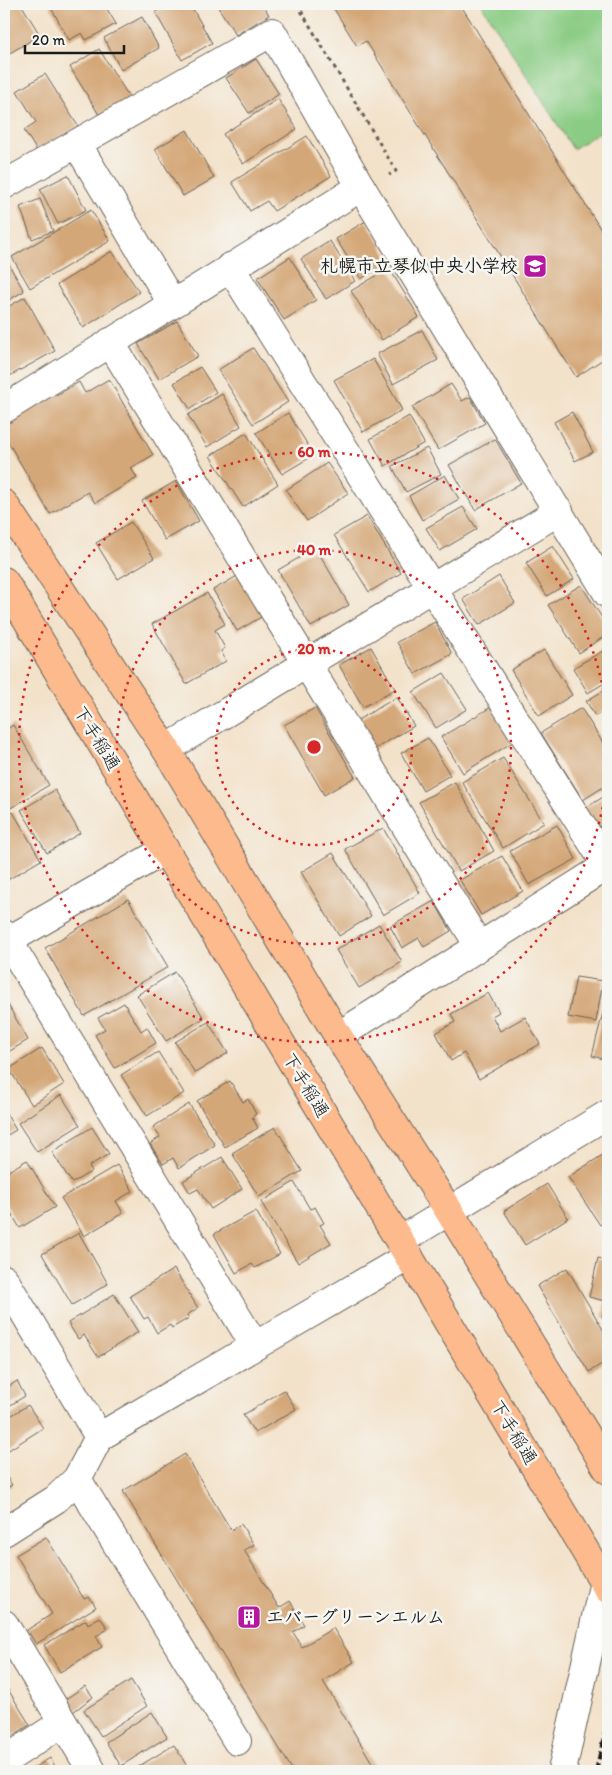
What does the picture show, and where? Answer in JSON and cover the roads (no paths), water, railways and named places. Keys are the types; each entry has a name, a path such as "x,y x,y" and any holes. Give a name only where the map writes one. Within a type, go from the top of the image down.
{"main road":[{"path":"4,504 166,749 338,1036 449,1211 608,1470"},
{"name":"下手稲通","path":"4,581 606,1585"}],"street":[{"path":"4,185 272,32 372,182 558,511 608,594"},
{"path":"77,144 172,303"},
{"path":"4,409 172,303 372,182"},
{"path":"230,268 608,866 338,1036"},
{"path":"110,342 480,946"},
{"path":"166,749 308,665 558,511"},
{"path":"165,850 5,939 255,1346"},
{"path":"4,1532 56,1499 77,1479 99,1437 255,1346 404,1249 449,1211 608,1114"},
{"path":"4,1279 99,1437"},
{"path":"77,1479 237,1741"},
{"path":"562,1771 606,1585"},
{"path":"4,1624 92,1771"},
{"path":"4,1761 62,1723"}],"railway":[{"path":"596,1771 608,1719"}],"place":[{"name":"札幌市立琴似中央小学校","path":"535,266"},
{"name":"エバーグリーンエルム","path":"249,1617"}]}
